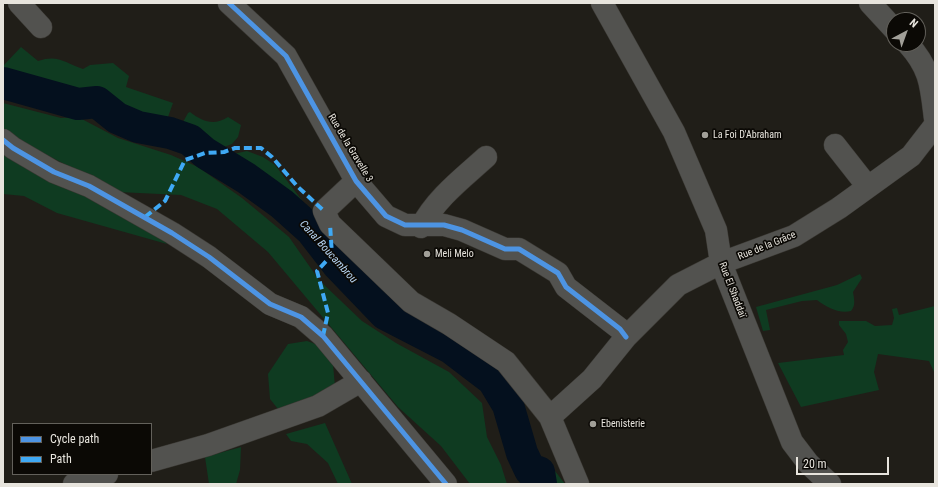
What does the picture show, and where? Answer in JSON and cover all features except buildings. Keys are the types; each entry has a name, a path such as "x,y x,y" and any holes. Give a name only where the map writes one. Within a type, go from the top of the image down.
{"street":[{"path":"19,3 41,27"},
{"name":"Rue de la Gravelle 3","path":"229,3 286,56 356,181 386,216 405,225 422,227 444,225 462,230 505,249 519,249 558,273 566,287 615,324 626,337"},
{"name":"Rue El Shaddaï","path":"603,3 674,132 716,230 721,264 792,442 808,463 830,484"},
{"path":"870,3 886,20"},
{"path":"914,52 933,76 935,119"},
{"name":"Rue de la Grâce","path":"550,417 592,379 626,337 678,285 721,264 794,236 839,208 911,156 935,125"},
{"path":"3,140 13,148 54,172 89,186 172,233 209,257 270,304 301,317 323,336 446,484"},
{"path":"835,145 868,187"},
{"path":"422,227 427,216 441,198 486,157"},
{"path":"356,181 324,211 330,224 411,302 449,324 506,362 550,417 578,484"},
{"path":"152,461 208,445 318,406 361,380"},
{"path":"74,484 104,475"}],"green space":[{"path":"21,47 38,61 51,58 61,60 83,69 90,65 113,63 129,76 126,87 173,103 168,117 183,122 190,112 199,118 213,122 223,120 228,117 241,125 238,137 232,144 217,148 205,145 161,121 134,118 105,111 81,98 42,86 13,85 3,79 3,66"},
{"path":"3,103 61,118 78,117 118,138 171,155 198,167 242,198 289,237 319,280 362,321 396,343 449,372 482,403 487,437 501,465 507,484 470,484 441,446 398,407 268,252 217,209 181,195 118,192 3,132"},
{"path":"247,151 263,157 275,165 304,203 319,215 419,314 421,328 411,332 384,320 366,305 328,264 314,244 291,222 226,172 228,159 233,154"},
{"path":"3,153 156,232 167,244 57,213 24,196 3,194"},
{"path":"860,274 862,278 853,292 854,304 851,311 842,312 824,305 817,300 802,301 766,310 770,330 763,331 756,307 837,285"},
{"path":"935,306 935,374 929,361 878,354 874,372 879,390 801,407 778,363 844,355 843,350 848,342 846,334 839,325 839,321 866,321 875,326 892,325 894,318 892,309 897,308 899,315"},
{"path":"307,341 323,348 328,352 331,357 335,385 318,397 278,409 270,399 268,374 288,344"},
{"path":"325,423 352,484 338,484 328,463 307,444 291,441 286,434"},
{"path":"241,447 240,470 236,484 209,484 205,457"},
{"path":"555,471 565,484 542,484 542,479"}],"waterway":[{"name":"Canal Boucambrou","path":"3,83 78,104 97,102 117,118 138,127 170,133 190,140 205,153 246,178 282,204 311,230 338,265 385,314 451,348 493,380 508,405 522,453 530,470 539,472 541,484"}],"marked path":[{"path":"145,217 165,201 185,160 205,153 224,152 235,148 261,148 272,157 297,186 324,211"},
{"path":"323,336 328,313 317,271 332,255 330,224"}],"cycle path":[{"path":"229,3 286,56 356,181 386,216 405,225 444,225 462,230 505,249 519,249 558,273 566,287 620,329 626,337"},
{"path":"3,140 13,148 54,172 89,186 172,233 209,257 270,304 301,317 323,336 446,484"}],"place":[{"name":"La Foi D'Abraham","path":"705,135"},
{"name":"Meli Melo","path":"427,254"},
{"name":"Ebenisterie","path":"593,424"}]}
